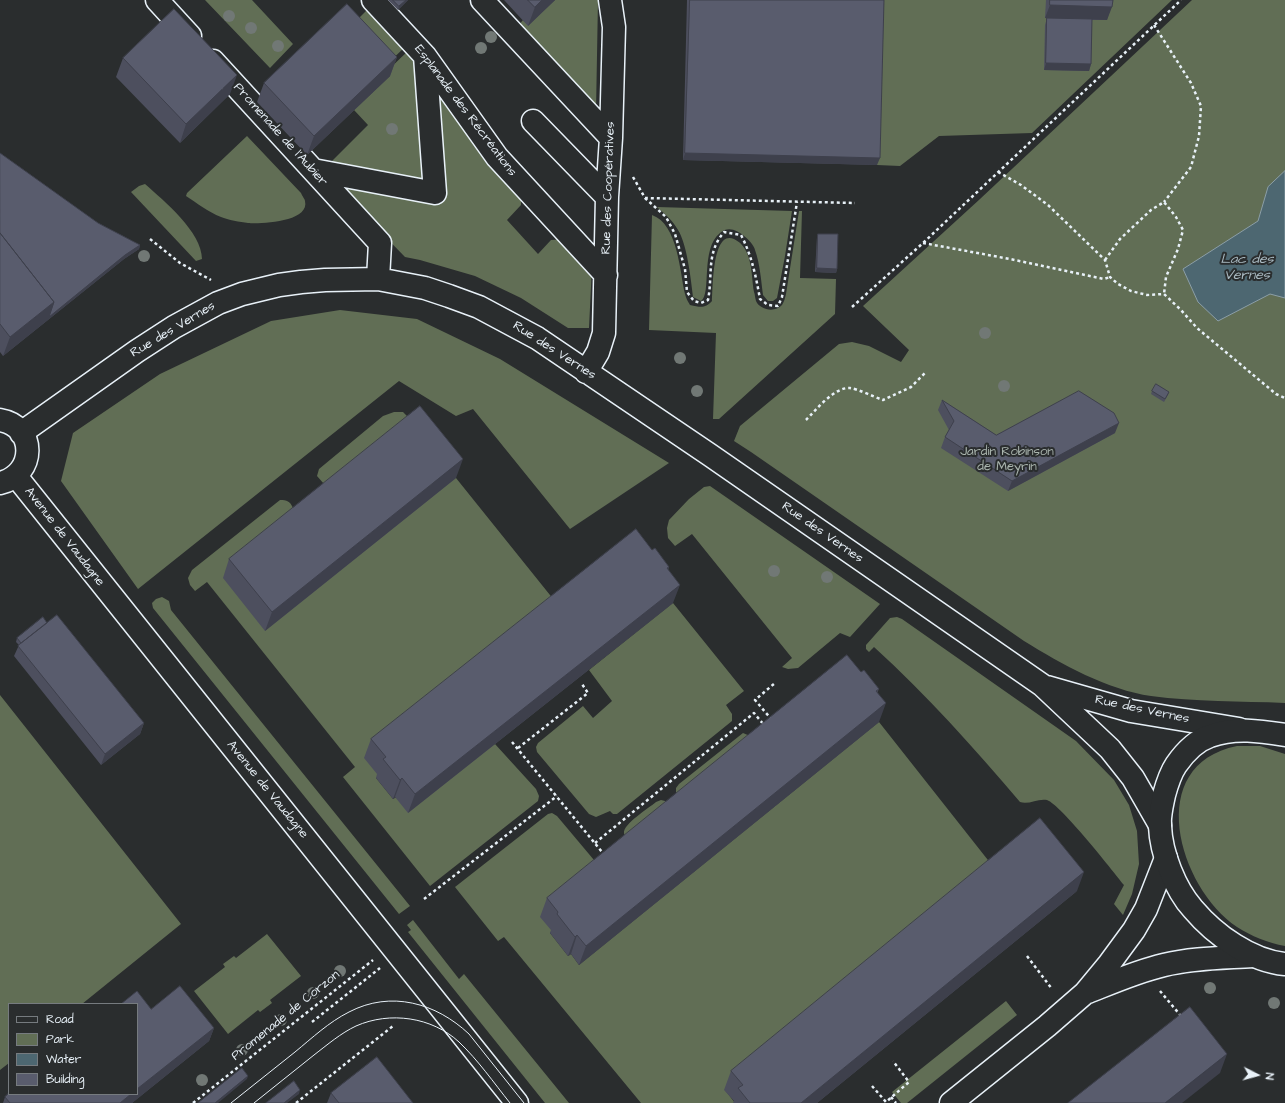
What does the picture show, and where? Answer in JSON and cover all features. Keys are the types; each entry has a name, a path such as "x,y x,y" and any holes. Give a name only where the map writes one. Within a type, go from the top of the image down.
{"street":[{"name":"Promenade de l'Aubier","path":"157,0 380,244 378,279"},
{"name":"Esplanade des Récréations","path":"373,0 425,56 497,157 606,275"},
{"path":"482,0 611,138"},
{"name":"Rue des Coopératives","path":"586,372 598,352 604,333 607,197 611,138 614,27 610,0"},
{"path":"313,170 435,193 425,56"},
{"path":"533,121 607,197"},
{"name":"Rue des Vernes","path":"21,433 137,351 174,327 218,303 242,294 279,285 325,280 378,279 425,288 479,307 537,338 716,459 1042,685 1110,748 1133,778 1160,825"},
{"path":"0,420 10,423 21,433 26,440 28,447 26,463 8,480"},
{"name":"Avenue de Vaudagne","path":"8,480 391,945 517,1103"},
{"name":"Rue des Vernes","path":"1042,685 1131,711 1244,730"},
{"path":"1282,965 1253,956 1237,947 1192,909 1176,884 1166,858 1160,825 1162,806 1170,773 1187,749 1209,736 1226,731 1244,730 1285,735"},
{"path":"951,1103 1062,1014 1085,993 1110,964 1134,930 1146,909 1166,858"},
{"path":"1085,993 1164,965 1197,960 1253,956"}],"path":[{"path":"852,307 923,243 1181,0"},
{"path":"1105,260 1120,239 1151,210 1164,202 1191,166 1199,136 1200,106 1191,83 1154,25"},
{"path":"630,171 645,198 666,217 675,234 685,269 687,292 694,301 701,303 708,300 712,254 717,241 724,232 741,235 748,248 753,263 760,300 768,306 778,306 782,297 797,202"},
{"path":"998,172 1021,185 1048,205 1105,260 1110,277 1118,284 1131,291 1147,296 1164,294 1197,328 1276,394 1285,398"},
{"path":"645,198 855,203"},
{"path":"1164,202 1176,217 1183,230 1178,249 1166,277 1164,294"},
{"path":"150,239 180,263 212,280"},
{"path":"923,243 1010,259 1104,279 1110,277"},
{"path":"806,420 823,402 839,390 851,388 883,400 911,387 925,373"},
{"path":"595,843 754,713 766,728 773,721 756,700 775,683"},
{"path":"518,748 588,692 582,684"},
{"path":"512,742 602,852"},
{"path":"424,900 557,796"},
{"name":"Promenade de Corzon","path":"193,1103 391,945"},
{"path":"1027,956 1052,989"},
{"path":"312,1022 383,966"},
{"path":"1158,989 1182,1017"},
{"path":"296,1103 393,1026"},
{"path":"872,1086 886,1102 910,1082 893,1061"},
{"path":"891,1097 896,1103"}],"green space":[{"path":"205,0 252,0 293,44 270,68"},
{"path":"555,0 598,0 596,111 517,27 523,20 528,25"},
{"path":"687,0 1172,0 1032,133 939,136 900,166 877,165"},
{"name":"Jardin Robinson de Meyrin","path":"1192,0 1285,0 1285,703 1201,700 1151,696 1118,688 1085,675 1024,641 734,441 740,426 839,344 852,342 869,346 901,362 909,350 863,306 980,199"},
{"path":"369,8 405,47 383,68 347,30"},
{"path":"409,50 521,192 521,205 507,220 538,254 551,240 567,239 592,266 589,328 568,328 521,298 475,276 405,257 326,176 327,166 368,125 354,110 390,76 386,72"},
{"path":"247,136 301,193 305,199 305,208 300,213 293,217 273,222 241,222 216,215 186,196 187,193"},
{"path":"145,184 181,218 189,228 196,238 202,259 196,261 131,192 139,186"},
{"path":"657,207 792,211 777,298 773,301 768,301 763,295 758,261 752,244 741,234 729,229 720,233 714,240 710,249 704,297 701,301 693,297 688,262 681,236 674,224"},
{"path":"799,211 802,211 800,278 836,279 835,314 719,419 713,419 716,333 649,330 652,215 661,220 673,238 685,294 690,305 700,307 709,304 712,301 715,262 721,243 727,238 734,239 745,249 750,262 756,301 761,307 772,310 782,305 784,301"},
{"path":"340,310 417,319 500,359 669,463 570,529 473,409 456,416 399,381 138,589 61,481 73,433 160,374 271,321"},
{"path":"394,412 403,412 410,419 324,484 317,476 319,469 383,416"},
{"path":"456,478 558,605 376,778 393,799 495,744 536,789 539,796 538,801 430,886 343,777 355,767 207,582 195,591 190,585 188,578 192,570 280,500 288,501 293,508"},
{"path":"710,486 880,604 850,637 840,633 798,668 788,669 782,667 792,658 692,534 675,546 668,538 667,528 669,520 689,499 704,487"},
{"path":"162,597 169,601 171,610 410,906 399,914 153,608 152,603 156,599"},
{"path":"673,603 744,691 726,705 732,714 732,721 617,814 613,814 610,811 596,817 589,814 537,752 536,747 538,743 583,706 593,718 612,701 589,670"},
{"path":"897,617 902,619 1076,741 1114,780 1129,805 1137,831 1139,864 1132,894 1123,915 1114,904 1124,885 1063,813 1054,804 1047,800 1027,803 1020,802 968,742 894,665 874,647 869,652 866,649 866,645 890,618"},
{"path":"0,695 181,924 83,1003 8,1003 8,1064 0,1070"},
{"path":"879,722 995,869 725,1090 735,1103 641,1103 504,937 498,941 455,887 548,814 552,813 557,816 599,866 550,933 568,956 571,954 579,965"},
{"path":"743,733 750,736 682,802 676,793 676,788 679,784"},
{"path":"1237,746 1260,746 1285,754 1285,946 1266,941 1242,930 1216,909 1199,885 1186,857 1180,829 1180,801 1189,777 1208,758"},
{"path":"661,800 665,801 672,810 630,844 624,834 625,829 643,812"},
{"path":"413,920 459,979 464,974 569,1103 545,1103 408,932 411,930 407,925"},
{"path":"267,934 301,976 270,1000 272,1003 260,1012 258,1010 228,1034 194,991 225,967 223,964 234,956 236,958"},
{"path":"1006,1001 1017,1015 907,1103 901,1103 892,1092"}],"water":[{"name":"Lac des Vernes","path":"1285,171 1285,298 1270,294 1218,321 1198,302 1183,269 1258,221 1268,187"}],"building":[{"path":"393,0 406,0 399,6"},
{"path":"528,0 542,0 535,7"},
{"path":"690,0 884,0 880,158 685,153"},
{"path":"1050,0 1113,0 1112,7 1050,5"},
{"path":"347,4 397,57 314,136 264,83"},
{"path":"174,9 237,75 186,124 123,58"},
{"path":"1047,18 1092,19 1091,64 1046,63"},
{"path":"0,153 98,223 140,245 125,255 49,317 54,302 0,233"},
{"path":"0,233 54,302 10,337 0,324"},
{"path":"818,234 838,234 837,269 817,268"},
{"path":"1156,384 1169,392 1165,399 1152,391"},
{"path":"1079,391 1114,413 1119,423 1012,481 945,437 954,421 942,400 996,435"},
{"path":"420,406 463,459 272,612 229,559"},
{"path":"636,529 652,550 655,548 669,567 667,568 680,585 415,794 402,778 400,780 383,759 386,757 371,739"},
{"path":"57,615 144,723 105,754 18,646"},
{"path":"43,617 47,623 21,643 17,638"},
{"path":"847,655 861,672 864,670 879,689 876,691 886,703 586,946 577,935 575,937 557,914 558,912 547,898"},
{"path":"1040,818 1084,872 801,1103 750,1103 738,1088 743,1085 731,1071"},
{"path":"180,986 214,1028 138,1088 138,1003 122,1003 137,991 151,1009"},
{"path":"1190,1007 1227,1054 1165,1103 1068,1103"},
{"path":"377,1057 413,1103 339,1103 331,1093"},
{"path":"242,1068 248,1076 215,1103 198,1103"},
{"path":"294,1081 300,1090 284,1103 266,1103"},
{"path":"8,1094 130,1095 120,1103 10,1103 5,1097"}],"tram line":[{"path":"231,1103 335,1020 365,1005 397,1001 412,1003 428,1008 442,1014 456,1023 469,1034 524,1103"},
{"path":"254,1103 334,1039 345,1032 369,1021 396,1018 424,1022 436,1027 459,1042 473,1056 510,1103"}]}
